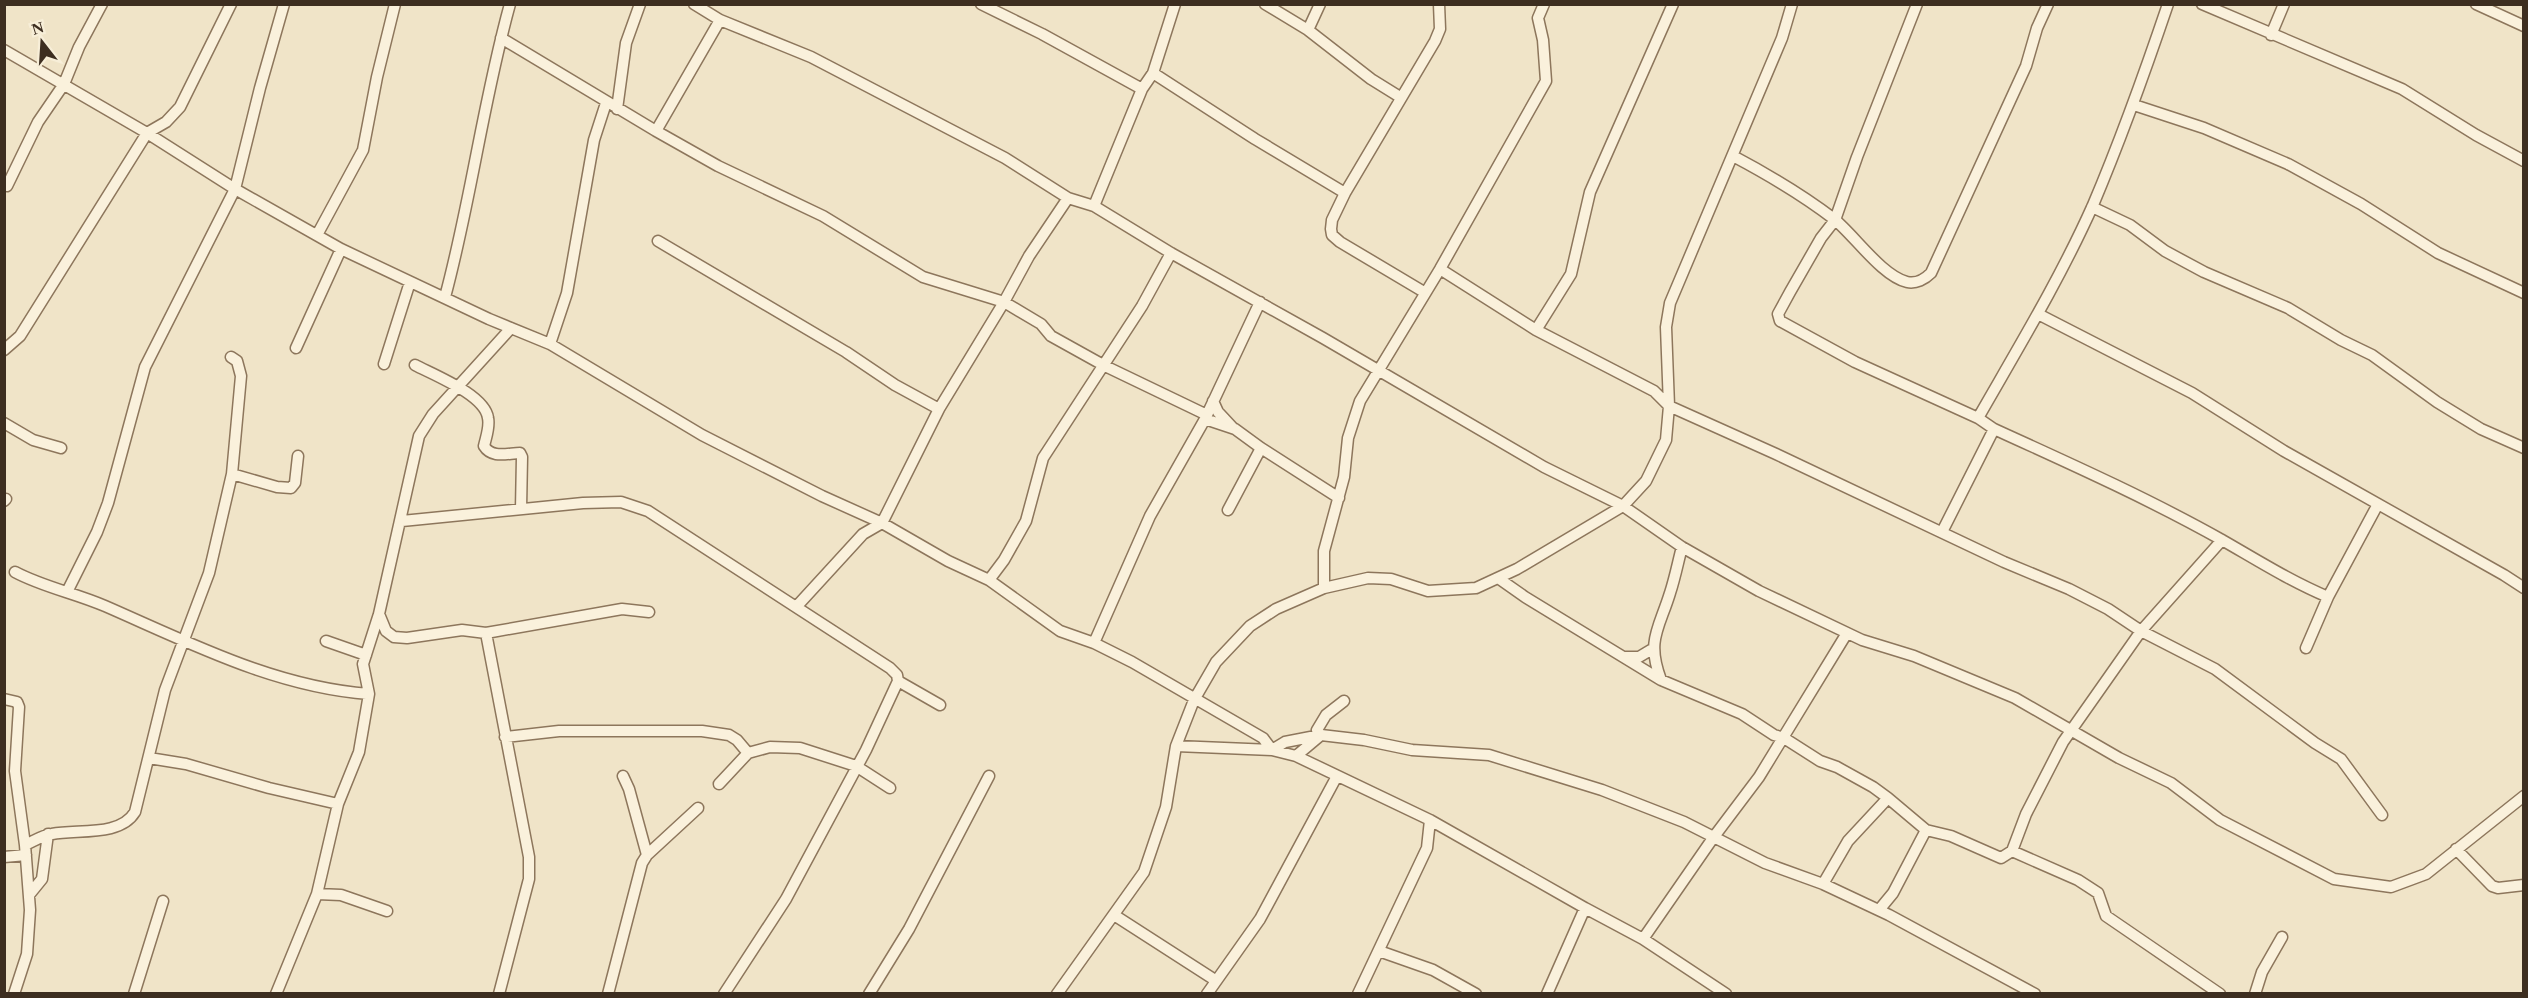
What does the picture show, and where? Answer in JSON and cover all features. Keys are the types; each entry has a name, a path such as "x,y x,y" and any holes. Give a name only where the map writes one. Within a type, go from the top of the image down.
{"street":[{"path":"7,186 38,122 64,84 79,47 102,4"},
{"path":"4,350 20,336 147,133 166,122 180,107 231,4"},
{"path":"67,592 97,532 108,503 145,367 235,189 265,67 284,4"},
{"path":"317,235 363,150 368,135 377,77 395,4"},
{"path":"445,297 459,245 491,78 510,4"},
{"path":"617,109 626,43 640,4"},
{"path":"694,4 720,20 812,57 1005,158 1068,198 1094,206 1171,253 1544,467 1623,506 1682,547 1759,591 1847,633 1914,656 2014,698 2171,783 2220,820 2334,879 2391,887 2426,874 2523,795"},
{"path":"981,4 1042,34 1142,89"},
{"path":"1094,206 1142,89 1153,73 1169,29 1175,4"},
{"path":"1265,4 1308,30 1371,79 1400,97"},
{"path":"1308,30 1320,4"},
{"path":"1424,292 1340,242 1332,235 1332,220 1400,97 1435,41 1440,29 1439,4"},
{"path":"1324,588 1324,551 1344,477 1348,438 1360,402 1424,292 1440,269 1546,81 1543,40 1538,18 1544,4"},
{"path":"1536,330 1571,274 1590,192 1673,4"},
{"path":"1057,993 1144,872 1166,807 1176,746 1194,700 1216,662 1250,626 1276,609 1324,588 1368,578 1391,579 1428,591 1476,588 1498,578 1623,506 1646,481 1666,440 1669,406 1666,327 1670,303 1782,38 1792,4"},
{"path":"1917,4 1835,220 1821,238 1778,314 1780,321 1855,362 2111,482 2222,540 2261,565 2328,597"},
{"path":"1733,156 1835,220 1871,258 1905,282 1925,278 1931,273 2026,66 2037,28 2048,4"},
{"path":"1978,418 2038,314 2092,207 2134,105 2168,4"},
{"path":"2202,4 2402,89 2475,135 2523,161"},
{"path":"2271,35 2284,4"},
{"path":"2476,4 2523,26"},
{"path":"656,132 720,20"},
{"path":"501,38 656,132 718,166 823,216 923,277 1004,302 1041,324 1051,336 1105,366 1234,429"},
{"path":"4,50 147,133 235,189 341,249 550,344 702,435 822,496 882,523 948,561 989,580 1060,631 1094,643 1132,662 1263,738 1272,750"},
{"path":"1153,73 1255,139 1345,193"},
{"path":"550,344 567,293 594,140 606,103"},
{"path":"2134,105 2204,128 2288,164 2361,204 2438,253 2523,293"},
{"path":"796,606 863,534 882,523 939,409 1029,256 1068,198"},
{"path":"2092,207 2130,225 2165,251 2204,272 2288,308 2341,340 2372,355 2437,402 2481,429 2523,447"},
{"path":"658,241 846,352 895,385 939,409"},
{"path":"296,348 341,249"},
{"path":"989,580 1004,560 1026,521 1043,458 1105,366 1171,253"},
{"path":"1440,269 1536,330 1654,391 1669,406 2004,562 2069,589 2108,609 2141,631 2215,669 2315,743 2341,759 2382,815"},
{"path":"384,364 410,282"},
{"path":"1094,643 1150,516 1206,417 1260,302"},
{"path":"2038,314 2192,393 2284,451 2523,588"},
{"path":"280,992 317,894 338,804 359,752 369,694 363,664 379,614 402,521 419,436 433,414 511,328"},
{"path":"4,857 26,850 48,834 103,829 129,822 135,812 165,690 209,573 232,474 241,376 237,361 231,357"},
{"path":"415,365 457,387 481,404 489,417 484,446 487,451 497,455 518,453 522,456 521,509"},
{"path":"1213,402 1218,412 1234,429 1339,498"},
{"path":"4,423 33,440 61,448"},
{"path":"1942,532 1994,429"},
{"path":"1228,510 1261,448"},
{"path":"232,474 278,487 291,488 295,483 298,456"},
{"path":"402,521 621,502 657,517 796,606 890,668 897,675 898,681 882,718 786,899 724,993"},
{"path":"2306,648 2328,597 2378,504"},
{"path":"1498,578 1660,680 1742,714 1820,761 1837,767 1874,787 1926,830 1951,836 2001,858 2012,851 2026,814 2063,742 2141,631 2222,540"},
{"path":"1660,680 1655,666 1656,633 1670,595 1682,547"},
{"path":"15,572 274,676 333,692 369,694"},
{"path":"371,637 407,639 462,630 486,633 622,609 649,612"},
{"path":"379,614 386,631 394,637"},
{"path":"486,633 527,838 529,879 499,993"},
{"path":"1643,939 1713,838 1760,777 1847,633"},
{"path":"326,641 366,655"},
{"path":"1622,656 1639,657 1654,648"},
{"path":"898,681 940,705"},
{"path":"4,699 16,702 19,707 15,771 26,850 29,895 27,954 14,993"},
{"path":"1321,735 1317,730 1319,724 1344,701"},
{"path":"505,737 559,731 702,731 729,735 748,753"},
{"path":"1272,750 1285,742 1321,735 1364,740 1412,750 1489,755 1602,790 1684,822 1765,864 1823,884 1879,910 2036,993"},
{"path":"1296,756 1321,735"},
{"path":"1176,746 1272,750 1296,756 1430,820 1643,939 1726,993"},
{"path":"719,784 748,753 770,747 800,748 856,766 890,788"},
{"path":"149,758 186,764 269,788 338,804"},
{"path":"623,776 629,789 647,855"},
{"path":"869,993 909,929 989,776"},
{"path":"1207,993 1260,919 1337,776"},
{"path":"1823,884 1848,841 1888,798"},
{"path":"608,993 642,863 647,855 698,808"},
{"path":"1358,993 1427,848 1430,820"},
{"path":"1879,910 1893,893 1926,830"},
{"path":"29,895 42,879 48,834"},
{"path":"2456,849 2492,886 2498,888 2523,885"},
{"path":"2012,851 2078,880 2098,893 2106,916 2220,993"},
{"path":"317,894 341,895 387,911"},
{"path":"134,993 163,901"},
{"path":"1547,993 1585,908"},
{"path":"1114,915 1215,980"},
{"path":"2255,993 2262,972 2282,936"},
{"path":"1379,951 1433,970 1476,993"}]}
